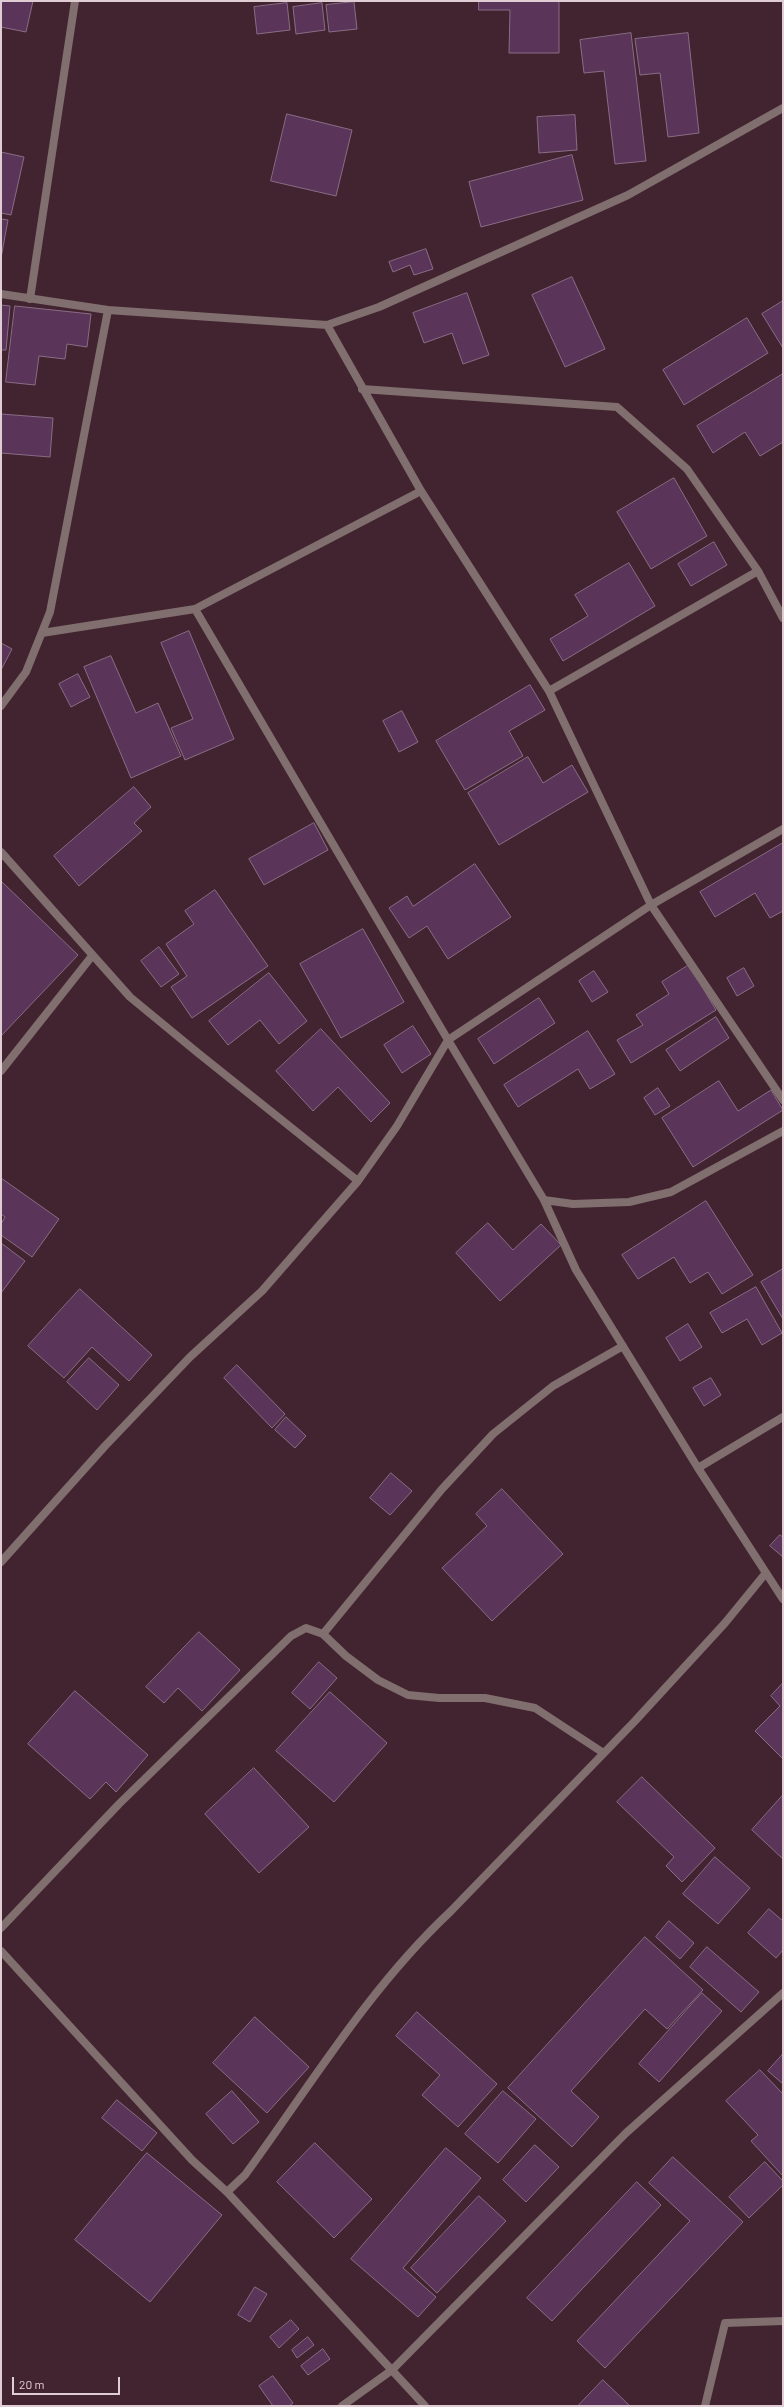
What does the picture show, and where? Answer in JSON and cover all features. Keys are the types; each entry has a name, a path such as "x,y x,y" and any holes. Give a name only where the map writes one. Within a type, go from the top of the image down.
{"street":[{"path":"30,299 75,1"},
{"path":"1,294 108,310 327,325 379,307 628,195 783,108"},
{"path":"1,706 26,672 50,612 108,310"},
{"path":"327,325 362,389 421,490 549,691 651,905 783,1100"},
{"path":"362,389 617,407 686,469 758,571 783,618"},
{"path":"42,633 195,609 421,490"},
{"path":"549,691 758,571"},
{"path":"195,609 448,1040 544,1200 576,1270 698,1468 765,1574 783,1599"},
{"path":"1,1562 105,1446 169,1379 262,1291 358,1180 397,1126 448,1040 651,905 783,829"},
{"path":"1,852 130,997 358,1180"},
{"path":"1,1071 92,956"},
{"path":"544,1200 573,1204 629,1202 671,1192 783,1131"},
{"path":"323,1634 442,1489 493,1434 553,1386 623,1346"},
{"path":"698,1468 783,1416"},
{"path":"227,2192 245,2175 368,2005 423,1938 450,1912 726,1623 765,1574"},
{"path":"1,1928 119,1804 291,1636 306,1628 323,1634 346,1656 378,1680 408,1695 439,1698 484,1698 535,1708 602,1752"},
{"path":"1,1951 192,2160 227,2192 425,2406"},
{"path":"342,2406 392,2370 626,2133 783,1992"},
{"path":"706,2406 725,2323 783,2321"}],"building":[{"path":"1,1 33,1 26,32 1,27"},
{"path":"479,1 559,1 559,53 509,53 510,10 479,10"},
{"path":"354,2 357,29 329,32 326,5"},
{"path":"287,3 290,30 257,34 254,7"},
{"path":"322,3 325,30 296,34 293,7"},
{"path":"631,33 646,161 615,164 604,71 584,73 580,40"},
{"path":"688,33 699,133 668,137 660,73 640,75 635,39"},
{"path":"287,114 352,130 336,196 271,181"},
{"path":"575,115 577,150 539,153 537,117"},
{"path":"1,152 24,157 11,215 1,213"},
{"path":"572,155 583,200 481,227 469,182"},
{"path":"1,219 8,220 1,258"},
{"path":"426,249 433,269 414,275 410,265 393,272 389,262"},
{"path":"572,277 605,349 565,367 532,295"},
{"path":"467,293 489,355 463,364 452,333 424,343 413,313"},
{"path":"783,301 783,348 762,314"},
{"path":"1,305 10,306 6,350 1,350"},
{"path":"15,306 91,314 87,347 67,344 65,359 39,356 35,385 6,382"},
{"path":"747,318 768,353 684,405 663,370"},
{"path":"783,374 783,442 760,456 745,432 713,453 697,426"},
{"path":"1,414 53,418 50,457 1,453"},
{"path":"674,478 707,536 651,569 617,512"},
{"path":"714,542 727,565 691,586 678,564"},
{"path":"629,563 655,606 563,661 550,639 588,616 575,595"},
{"path":"189,631 234,739 185,760 171,728 193,719 161,643"},
{"path":"1,643 12,649 1,670"},
{"path":"111,656 136,713 158,703 181,756 131,778 84,667"},
{"path":"78,674 90,697 71,707 59,684"},
{"path":"530,685 545,710 509,731 523,756 465,790 436,741"},
{"path":"402,711 418,742 399,752 383,721"},
{"path":"528,757 543,783 572,765 588,792 499,845 468,793"},
{"path":"134,787 151,807 134,823 142,831 79,886 54,856"},
{"path":"314,823 328,850 264,885 249,859"},
{"path":"783,843 783,911 770,918 755,893 715,917 700,892"},
{"path":"475,864 511,917 448,959 427,926 409,938 389,908 407,896 413,906"},
{"path":"1,881 78,955 1,1036"},
{"path":"215,890 268,966 192,1018 171,987 187,976 166,944 194,924 185,911"},
{"path":"363,929 404,1002 341,1038 300,964"},
{"path":"159,947 179,974 161,987 141,961"},
{"path":"689,965 716,1010 631,1063 617,1040 643,1025 636,1015 669,994 662,982"},
{"path":"744,968 754,986 737,996 727,978"},
{"path":"594,971 608,992 592,1002 579,981"},
{"path":"269,973 307,1021 279,1044 260,1020 228,1045 209,1021"},
{"path":"539,998 555,1023 494,1064 478,1039"},
{"path":"716,1017 729,1038 680,1071 666,1050"},
{"path":"413,1026 431,1054 402,1073 384,1045"},
{"path":"321,1029 390,1103 371,1122 338,1087 313,1111 276,1071"},
{"path":"588,1031 615,1074 590,1089 578,1069 518,1107 504,1085"},
{"path":"719,1081 738,1111 771,1090 783,1110 693,1167 662,1118"},
{"path":"658,1088 670,1106 655,1115 644,1098"},
{"path":"1,1178 59,1219 32,1257 1,1235 1,1224 5,1217 1,1214"},
{"path":"706,1201 753,1275 722,1294 708,1272 690,1283 674,1257 638,1279 622,1255"},
{"path":"488,1223 513,1250 541,1224 561,1245 500,1301 456,1253"},
{"path":"1,1243 25,1261 1,1293"},
{"path":"783,1269 783,1319 761,1282"},
{"path":"756,1287 782,1333 762,1345 747,1319 722,1333 710,1313"},
{"path":"80,1289 152,1355 129,1381 92,1347 64,1378 28,1346"},
{"path":"688,1324 702,1347 680,1361 666,1338"},
{"path":"89,1358 119,1385 97,1410 67,1382"},
{"path":"237,1365 285,1414 272,1428 224,1378"},
{"path":"711,1378 721,1395 704,1406 693,1388"},
{"path":"286,1417 306,1436 295,1448 275,1430"},
{"path":"391,1473 412,1491 390,1515 370,1498"},
{"path":"502,1489 563,1554 492,1621 442,1568 487,1526 476,1514"},
{"path":"780,1535 783,1537 783,1557 770,1546"},
{"path":"199,1632 240,1670 202,1711 178,1688 164,1703 146,1687"},
{"path":"319,1662 337,1678 310,1709 292,1693"},
{"path":"783,1683 783,1759 755,1731 780,1706 771,1696"},
{"path":"75,1691 148,1755 116,1792 106,1782 90,1799 28,1744"},
{"path":"330,1692 387,1743 334,1802 276,1751"},
{"path":"254,1768 309,1827 259,1873 205,1814"},
{"path":"642,1777 715,1848 682,1882 666,1866 674,1857 617,1802"},
{"path":"783,1795 783,1859 752,1830"},
{"path":"715,1857 750,1888 718,1924 683,1894"},
{"path":"769,1909 783,1921 783,1950 776,1958 748,1933"},
{"path":"669,1921 694,1943 680,1959 656,1937"},
{"path":"645,1937 703,1990 667,2029 645,2009 571,2091 599,2117 572,2147 508,2088"},
{"path":"707,1947 759,1992 741,2012 690,1967"},
{"path":"702,1993 722,2011 659,2082 639,2064"},
{"path":"417,2012 497,2084 458,2127 422,2095 440,2075 396,2036"},
{"path":"255,2017 309,2067 267,2113 213,2063"},
{"path":"783,2054 783,2084 768,2071"},
{"path":"760,2070 783,2094 783,2176 751,2141 758,2135 726,2101"},
{"path":"232,2091 259,2122 233,2144 206,2114"},
{"path":"503,2091 536,2119 498,2163 465,2134"},
{"path":"117,2100 157,2133 142,2151 102,2118"},
{"path":"315,2143 372,2199 334,2238 277,2182"},
{"path":"535,2145 559,2167 526,2202 503,2180"},
{"path":"446,2148 481,2178 403,2268 436,2297 418,2317 351,2259"},
{"path":"147,2153 222,2215 150,2302 75,2240"},
{"path":"673,2157 743,2222 605,2368 577,2341 690,2221 649,2183"},
{"path":"765,2162 783,2181 783,2185 749,2218 729,2197"},
{"path":"637,2182 661,2205 552,2321 527,2298"},
{"path":"479,2196 506,2221 437,2293 411,2268"},
{"path":"255,2287 267,2294 250,2322 238,2315"},
{"path":"291,2320 299,2329 279,2348 270,2337"},
{"path":"308,2337 314,2345 297,2358 292,2350"},
{"path":"323,2349 330,2359 308,2375 301,2366"},
{"path":"273,2376 293,2403 289,2406 273,2406 259,2386"},
{"path":"603,2380 630,2406 578,2406"}]}
